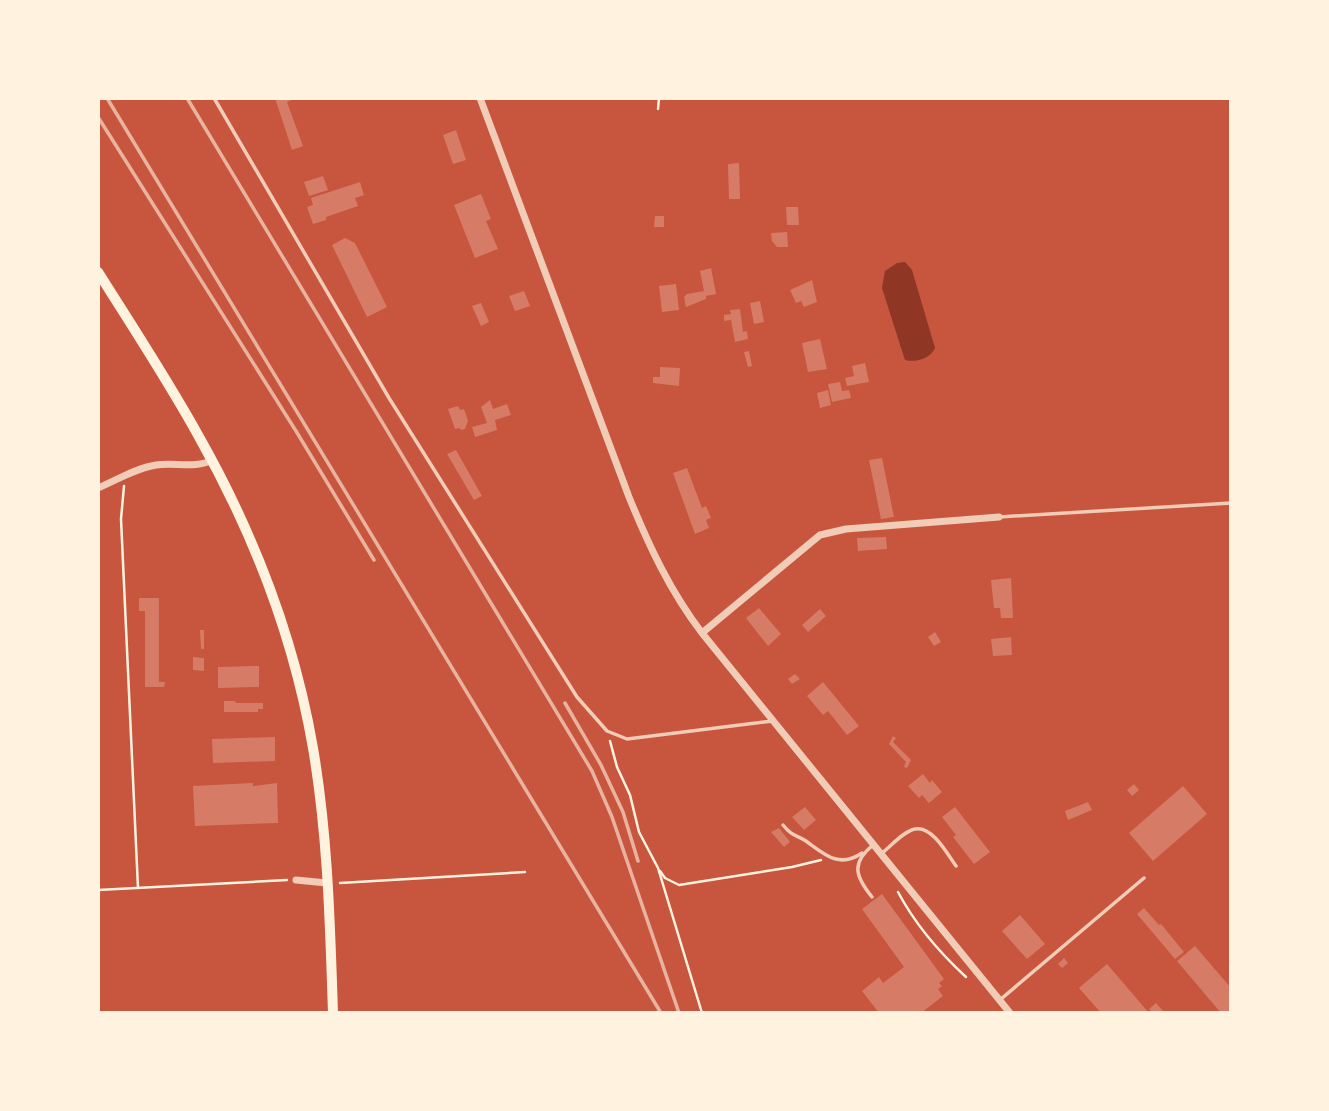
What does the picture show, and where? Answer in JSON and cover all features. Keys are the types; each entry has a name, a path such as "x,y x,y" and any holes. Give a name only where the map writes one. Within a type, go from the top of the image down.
{"main road":[{"path":"98,272 212,460 253,547 272,596 298,678 320,793 333,1013"}],"street":[{"path":"480,98 643,533 674,593 702,633 1010,1013"},
{"path":"98,488 157,465 203,464 212,460"},
{"path":"702,633 820,535 846,529 999,517"},
{"path":"296,880 327,883"}],"lane":[{"path":"214,98 389,398 487,556 577,697 607,731 627,739 773,721"},
{"path":"999,517 1231,503"},
{"path":"783,825 793,837 804,840 831,858 854,858 873,845"},
{"path":"881,854 912,830 920,829 932,835 956,866"},
{"path":"862,853 857,866 858,874 872,897"},
{"path":"999,1000 1144,878"}],"path":[{"path":"658,109 659,98"},
{"path":"125,476 121,519 138,888"},
{"path":"607,731 617,767 630,795 639,832 665,878 679,885 831,858"},
{"path":"658,868 702,1013"},
{"path":"327,883 525,872"},
{"path":"98,890 296,880"}],"shaded area":[{"path":"905,262 912,270 935,348 927,357 914,361 905,360 882,288 885,271 897,263"}],"building":[{"path":"275,98 296,98 287,102 303,146 292,150"},
{"path":"456,130 466,160 453,164 443,135"},
{"path":"739,163 740,199 729,199 728,164"},
{"path":"323,176 328,190 309,196 304,182"},
{"path":"360,182 364,195 355,198 358,206 313,224 307,207 313,205 311,198"},
{"path":"481,194 491,219 486,221 498,249 475,258 454,205"},
{"path":"786,207 798,207 799,225 787,225"},
{"path":"655,216 664,216 664,227 654,227"},
{"path":"787,232 788,247 777,247 772,241 771,233"},
{"path":"345,238 355,243 387,307 367,317 332,245"},
{"path":"711,268 716,294 706,296 706,299 686,307 684,297 687,294 704,291 700,271"},
{"path":"812,280 817,302 804,307 801,301 796,303 790,290"},
{"path":"676,284 679,310 662,312 659,286"},
{"path":"524,291 530,306 515,311 509,296"},
{"path":"760,301 764,322 754,324 750,303"},
{"path":"481,303 489,322 481,326 472,306"},
{"path":"740,309 743,332 747,331 748,339 735,342 731,320 724,321 724,315 731,314 730,310"},
{"path":"820,339 827,369 808,372 802,343"},
{"path":"749,351 752,366 748,367 744,352"},
{"path":"865,363 869,382 847,386 845,378 854,376 852,366"},
{"path":"660,367 680,368 679,386 653,383 653,377 660,377"},
{"path":"840,382 842,391 849,390 851,398 832,402 828,384"},
{"path":"828,390 831,405 820,408 817,393"},
{"path":"490,400 493,409 507,404 511,415 495,420 497,430 475,437 472,427 487,423 481,407"},
{"path":"458,406 460,410 464,409 468,421 465,429 461,430 455,429 448,409"},
{"path":"456,450 482,496 474,500 447,454"},
{"path":"882,458 894,517 881,519 869,460"},
{"path":"687,468 702,508 706,506 711,518 706,520 709,528 695,534 673,473"},
{"path":"886,537 887,549 858,551 857,538"},
{"path":"1011,578 1013,618 1001,618 1000,608 994,608 991,580"},
{"path":"139,598 159,598 159,682 165,682 164,687 145,687 145,611 139,611"},
{"path":"759,608 781,634 768,646 746,618"},
{"path":"820,609 826,616 808,632 802,625"},
{"path":"200,630 204,630 204,649 201,649"},
{"path":"935,632 941,642 934,646 928,637"},
{"path":"1011,637 1012,655 993,656 991,639"},
{"path":"193,657 204,658 204,671 193,670"},
{"path":"259,666 259,687 218,688 218,667"},
{"path":"795,674 800,679 792,684 788,679"},
{"path":"823,682 859,726 847,735 828,711 823,715 807,696"},
{"path":"224,701 263,703 263,709 258,709 258,712 224,712"},
{"path":"893,736 896,738 893,742 911,760 907,768 904,767 906,762 889,744"},
{"path":"275,737 275,761 213,763 212,739"},
{"path":"923,774 942,792 929,803 922,795 919,798 908,786"},
{"path":"253,783 253,786 277,783 278,823 195,826 193,786"},
{"path":"1134,784 1139,790 1132,796 1127,790"},
{"path":"1183,786 1207,814 1153,861 1129,833"},
{"path":"1088,802 1092,810 1068,820 1065,811"},
{"path":"805,807 816,820 804,830 792,817"},
{"path":"955,807 990,852 974,864 953,837 956,835 942,817"},
{"path":"779,828 790,842 784,847 771,832"},
{"path":"882,894 944,979 939,983 942,986 938,989 943,996 921,1013 879,1013 862,991 879,977 883,983 904,967 862,909"},
{"path":"1144,908 1184,952 1175,959 1137,914"},
{"path":"1020,915 1045,944 1027,959 1002,931"},
{"path":"1195,946 1231,988 1231,1013 1221,1013 1177,961"},
{"path":"1064,958 1068,963 1062,968 1058,964"},
{"path":"1107,964 1149,1013 1101,1013 1079,988"},
{"path":"1156,1003 1165,1013 1153,1013 1149,1009"}],"railway":[{"path":"107,98 661,1013"},
{"path":"187,98 592,771 612,817 679,1013"},
{"path":"98,117 374,560"},
{"path":"565,703 601,765 623,812 638,861"}]}
